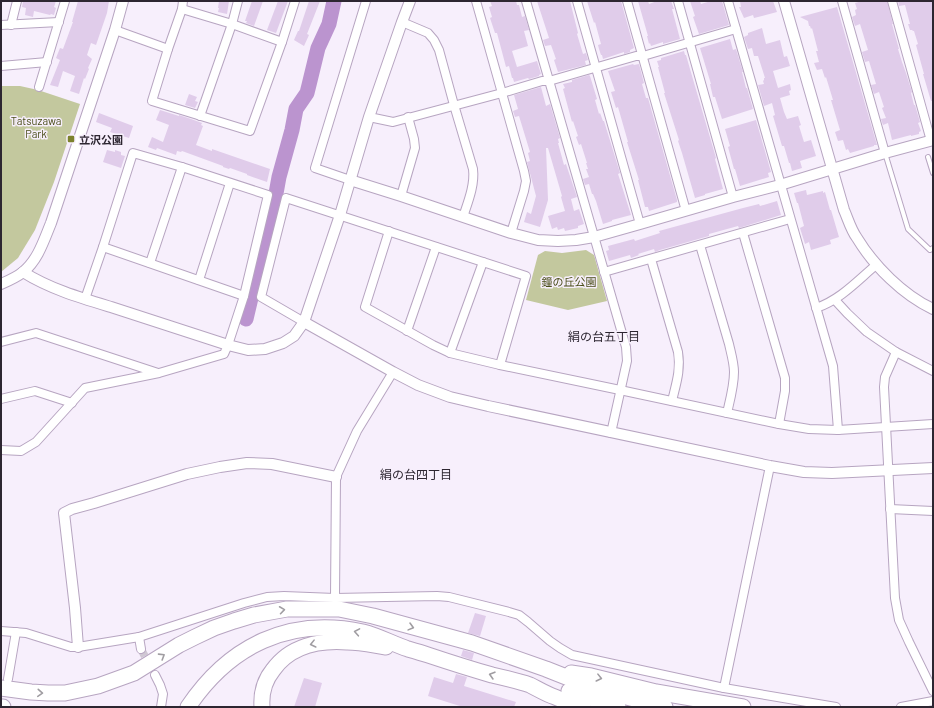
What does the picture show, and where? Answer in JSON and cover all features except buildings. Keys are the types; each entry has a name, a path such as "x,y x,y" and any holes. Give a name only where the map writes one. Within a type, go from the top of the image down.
{"highway":[{"path":"5,683 31,692 48,693 65,693 98,686 134,673 179,645 214,628 234,621 288,609 339,609 373,616 472,643 589,686 665,707"},
{"path":"178,707 210,666 231,648 253,635 276,626 291,623 373,616"},
{"path":"188,707 204,686 225,664 256,643 282,633 298,630 328,628 363,632 382,638 407,649 529,685 555,698 583,707"},
{"path":"262,707 264,686 270,673 288,654 302,647 330,641 407,649"},
{"path":"546,669 591,676 656,692 742,707"},
{"path":"529,685 554,686 618,707"}],"street":[{"path":"11,24 17,1"},
{"path":"39,87 65,1"},
{"path":"1,284 23,272 31,264 51,223 115,30 123,1"},
{"path":"200,116 232,24 238,1"},
{"path":"282,42 183,5 152,101 250,131 282,42 295,1"},
{"path":"366,1 315,168 511,233 538,240 558,241 594,237 932,140 892,1"},
{"path":"23,272 48,286 85,299 228,345 248,350 265,349 283,343 294,336 304,322 340,215 369,117 410,1"},
{"path":"476,1 526,181 511,233"},
{"path":"526,1 626,347 627,361 611,433"},
{"path":"577,1 640,224"},
{"path":"627,1 686,210"},
{"path":"678,1 733,197"},
{"path":"728,1 833,366 838,430"},
{"path":"784,1 844,210 856,238 876,265 896,285 924,305 933,309"},
{"path":"842,1 885,153"},
{"path":"1,25 59,22"},
{"path":"402,22 428,33 434,40 439,50 473,169 473,183 463,217"},
{"path":"115,30 168,49"},
{"path":"369,117 393,122 736,30"},
{"path":"1,66 47,62"},
{"path":"401,196 415,148 408,117"},
{"path":"1,450 21,451 36,442 85,388 159,373 224,354 244,296 268,195 133,153 85,299"},
{"path":"150,263 182,167"},
{"path":"199,280 230,183"},
{"path":"500,365 526,276 286,198 261,297 418,385 450,397 488,406 611,433 804,472 832,473 933,468"},
{"path":"604,272 790,219"},
{"path":"389,231 365,306 433,345 450,352 500,365 809,429 838,430 933,424"},
{"path":"743,233 785,378 786,391 779,424"},
{"path":"700,245 732,358 734,372 727,413"},
{"path":"103,247 244,296"},
{"path":"408,331 436,247"},
{"path":"651,259 678,352 679,372 672,401"},
{"path":"450,352 483,262"},
{"path":"816,308 835,300 876,265"},
{"path":"835,300 867,332 896,352 933,371"},
{"path":"1,342 36,334 159,373"},
{"path":"896,352 885,377 884,387 895,598 900,620 933,691"},
{"path":"335,598 336,477 357,431 393,372"},
{"path":"1,399 35,391 72,403"},
{"path":"78,647 64,514 72,509 94,504 187,474 247,463 272,464 336,477"},
{"path":"724,688 770,466"},
{"path":"890,509 933,511"},
{"path":"1,631 26,633 72,647 78,647 139,638 267,597 449,597 519,615 554,645 572,655 724,688 836,707"},
{"path":"5,683 16,632"},
{"path":"139,638 141,649"},
{"path":"155,675 163,694 161,707"},
{"path":"901,707 933,701"}],"lane":[{"path":"885,153 908,229 930,250 933,248"},
{"path":"928,157 933,173"}],"green space":[{"name":"Tatsuzawa Park","path":"1,86 20,86 38,90 80,104 54,182 35,230 18,258 1,272"},
{"name":"鐘の丘公園","path":"586,250 594,255 607,301 568,310 526,300 538,255 545,251 562,253"}],"waterway":[{"path":"246,319 255,281 267,243 279,177 292,130 296,109 307,93 318,48 329,24 334,1"}],"tunnel":[{"path":"141,649 150,666"}],"place":[{"name":"立沢公園","path":"71,139"}],"district":[{"name":"絹の台五丁目","path":"604,336"},
{"name":"絹の台四丁目","path":"416,474"}]}
